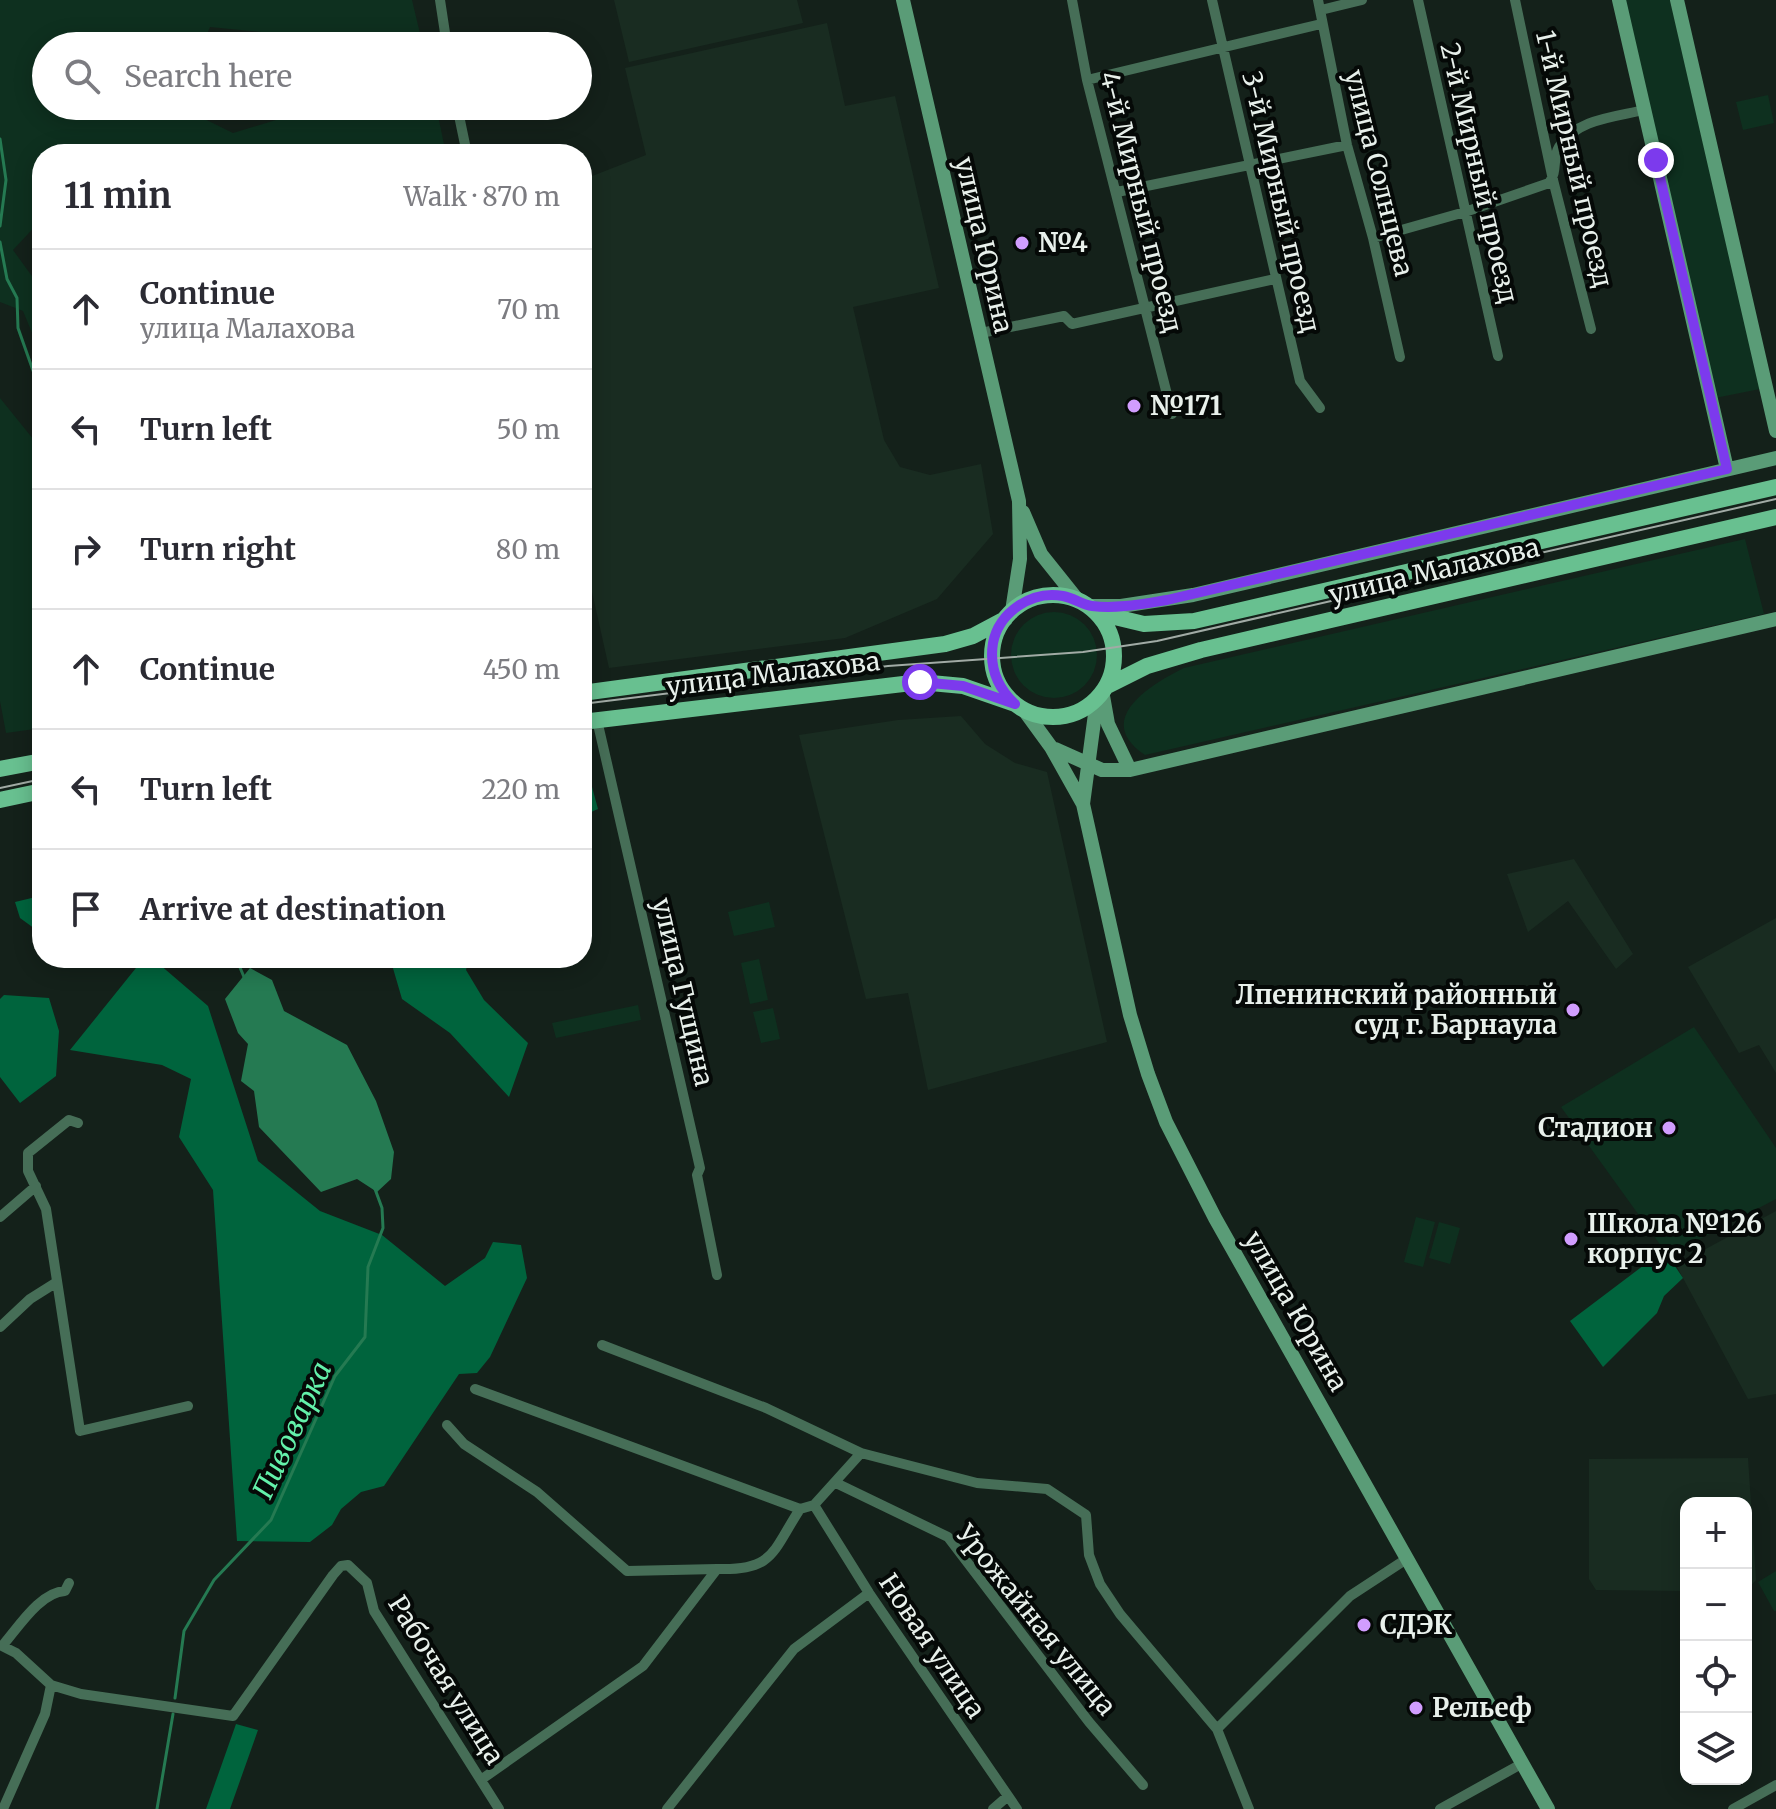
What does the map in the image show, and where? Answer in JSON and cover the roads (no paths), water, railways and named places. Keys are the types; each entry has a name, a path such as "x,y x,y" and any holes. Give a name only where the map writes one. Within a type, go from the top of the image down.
{"main road":[{"name":"улица Малахова","path":"1088,606 1144,624 1194,621 1776,487"},
{"name":"улица Малахова","path":"1103,693 1147,666 1201,650 1776,517"},
{"path":"1043,596 1088,606 1114,648 1114,665 1103,693 1087,708 1063,717 1049,718 1020,707 1000,686 992,664 995,637 1008,615 1043,596"},
{"name":"улица Малахова","path":"592,691 931,647 973,636 1008,615"},
{"name":"улица Малахова","path":"592,721 920,682 963,686 1020,707"},
{"path":"0,769 32,763"},
{"path":"0,800 32,793"}],"street":[{"path":"440,0 445,32"},
{"name":"улица Юрина","path":"903,0 1019,501 1041,554 1088,606"},
{"name":"4-й Мирный проезд","path":"1072,0 1087,80 1172,414"},
{"name":"3-й Мирный проезд","path":"1212,0 1300,381 1320,408"},
{"path":"1319,5 1362,0"},
{"name":"2-й Мирный проезд","path":"1418,0 1498,356"},
{"name":"1-й Мирный проезд","path":"1515,0 1553,180 1591,329"},
{"path":"1619,0 1727,469"},
{"path":"1677,0 1776,431"},
{"name":"улица Солнцева","path":"1319,5 1347,145 1373,238 1400,357"},
{"path":"1087,80 1321,24"},
{"path":"1373,238 1465,212 1553,180 1557,151 1575,131 1594,122 1644,110"},
{"path":"460,120 465,144"},
{"path":"1117,192 1347,145"},
{"path":"981,333 1064,316 1072,324 1275,279"},
{"path":"1088,606 1121,606 1193,595 1776,458"},
{"name":"улица Юрина","path":"1008,615 1020,559 1019,501"},
{"path":"1051,747 1102,770 1130,770 1776,619"},
{"path":"1103,693 1108,724 1130,770"},
{"name":"улица Юрина","path":"1083,804 1087,765 1103,693"},
{"name":"улица Юрина","path":"1020,707 1051,747 1083,804 1130,1015 1166,1122 1215,1218 1548,1809"},
{"name":"улица Гущина","path":"592,729 700,1168 697,1175 717,1275"},
{"path":"78,1123 69,1120 28,1153 28,1171 46,1209 80,1431 188,1406"},
{"path":"0,1217 36,1186"},
{"path":"0,1327 30,1299 57,1282"},
{"path":"602,1345 766,1408 861,1453 977,1483 1047,1489 1086,1515 1089,1555 1100,1584 1217,1729 1249,1809"},
{"path":"475,1389 800,1509 814,1505 861,1453"},
{"path":"447,1425 464,1444 537,1492 627,1571 757,1567 769,1556 800,1509"},
{"name":"Урожайная улица","path":"836,1483 948,1537 1089,1722 1143,1785"},
{"name":"Новая улица","path":"814,1505 869,1593 1017,1809"},
{"path":"1217,1729 1350,1596 1408,1558"},
{"name":"Рабочая улица","path":"51,1685 81,1694 233,1716 341,1566 348,1565 360,1573 367,1583 374,1611 499,1809"},
{"path":"482,1779 550,1728 643,1666 717,1569"},
{"path":"3,1809 45,1714 51,1685 16,1653 1,1646 41,1603 53,1593 65,1591 69,1583"},
{"path":"667,1809 794,1649 869,1593"},
{"path":"1440,1809 1523,1763"},
{"path":"1733,1809 1776,1785"},
{"path":"993,1809 1008,1796"}],"waterway":[{"name":"Пивоварка","path":"0,139 6,180 0,226"},
{"name":"Пивоварка","path":"0,242 7,279 17,298 18,328 32,368"},
{"name":"Пивоварка","path":"240,968 244,977"},
{"name":"Пивоварка","path":"175,1698 184,1631 214,1580 271,1520 335,1376 365,1337 368,1267 383,1228 382,1208 375,1189"},
{"name":"Пивоварка","path":"157,1809 173,1714"}],"tram line":[{"path":"592,703 888,666 1083,652 1157,641 1776,499"},
{"path":"0,788 32,781"}],"place":[{"name":"№4","path":"1022,243"},
{"name":"№171","path":"1134,406"},
{"name":"Лпенинский районный суд г. Барнаула","path":"1573,1010"},
{"name":"Стадион","path":"1669,1128"},
{"name":"Школа №126 корпус 2","path":"1571,1239"},
{"name":"СДЭК","path":"1364,1625"},
{"name":"Рельеф","path":"1416,1708"}]}
